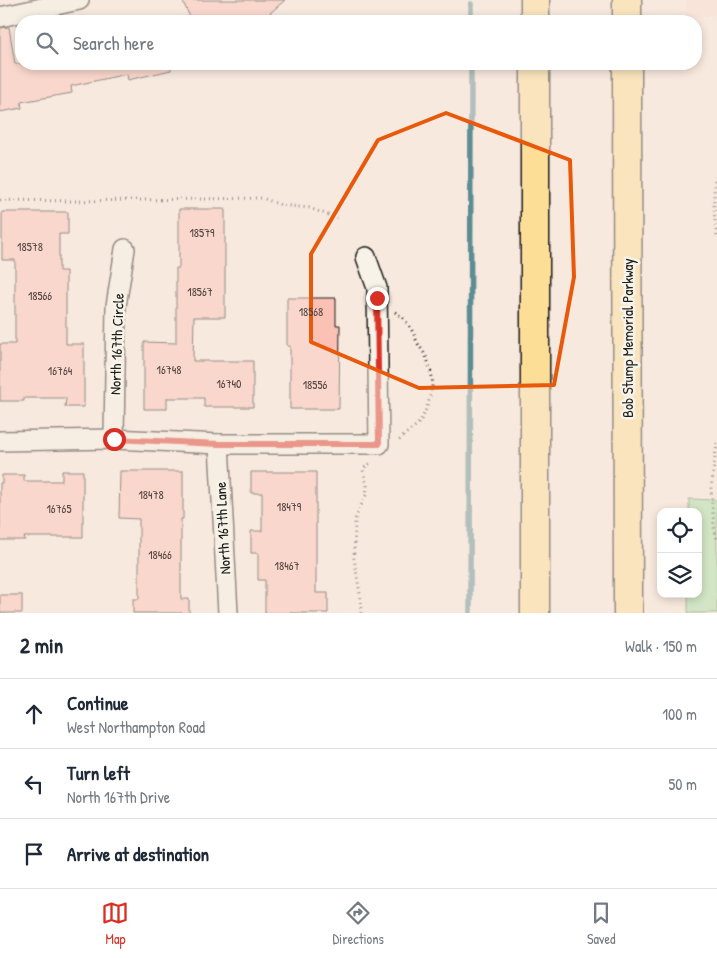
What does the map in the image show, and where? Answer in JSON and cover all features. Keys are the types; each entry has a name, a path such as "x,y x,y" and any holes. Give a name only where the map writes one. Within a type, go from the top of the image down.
{"highway":[{"path":"535,0 535,15"},
{"path":"627,0 627,15"},
{"path":"535,70 535,613"},
{"name":"Bob Stump Memorial Parkway","path":"628,70 628,613"}],"street":[{"path":"0,17 79,0"},
{"name":"North 167th Circle","path":"114,439 116,306 125,249"},
{"path":"0,441 114,439 219,444 379,444 377,288 366,257"},
{"name":"North 167th Lane","path":"219,444 228,613"}],"path":[{"path":"717,176 715,178 713,198 717,238"},
{"path":"0,200 75,201 262,198 281,205 309,208 338,218"},
{"path":"717,444 712,488 714,527 717,539"}],"highlighted area":[{"path":"446,113 570,160 574,277 554,385 419,388 311,342 311,254 378,140"}],"shaded area":[{"path":"687,0 717,0 717,15 685,15"}],"green space":[{"path":"689,499 717,500 717,613 688,613 688,598 702,598 702,508 689,508"}],"building":[{"path":"182,0 285,0 268,15 189,15"},
{"path":"9,27 15,70 171,70 128,80 127,74 71,86 72,93 21,102 22,108 0,112 0,28"},
{"path":"179,209 225,209 225,317 194,317 193,361 253,361 253,407 204,407 204,398 167,398 167,409 144,409 144,342 176,343 176,268 179,268"},
{"path":"2,212 68,212 68,234 59,234 59,271 66,271 66,344 84,344 84,407 65,407 66,398 24,398 24,401 0,401 0,344 15,344 15,260 2,260"},
{"path":"287,298 336,298 336,325 340,325 339,409 290,409 290,346 287,346"},
{"path":"62,471 83,471 83,537 24,537 25,540 0,540 0,483 2,483 2,475 24,475 24,481 62,481"},
{"path":"120,471 183,471 181,599 189,599 189,613 133,613 133,599 139,599 139,519 119,518"},
{"path":"251,472 316,472 316,593 328,593 328,613 265,613 265,580 258,580 258,553 251,553 251,531 262,531 262,493 251,493"},
{"path":"0,595 22,595 22,613 0,613"}],"waterway":[{"path":"471,4 471,15"},
{"path":"470,613 471,70"}],"route":[{"path":"114,439 219,444 379,444 377,298"}]}
